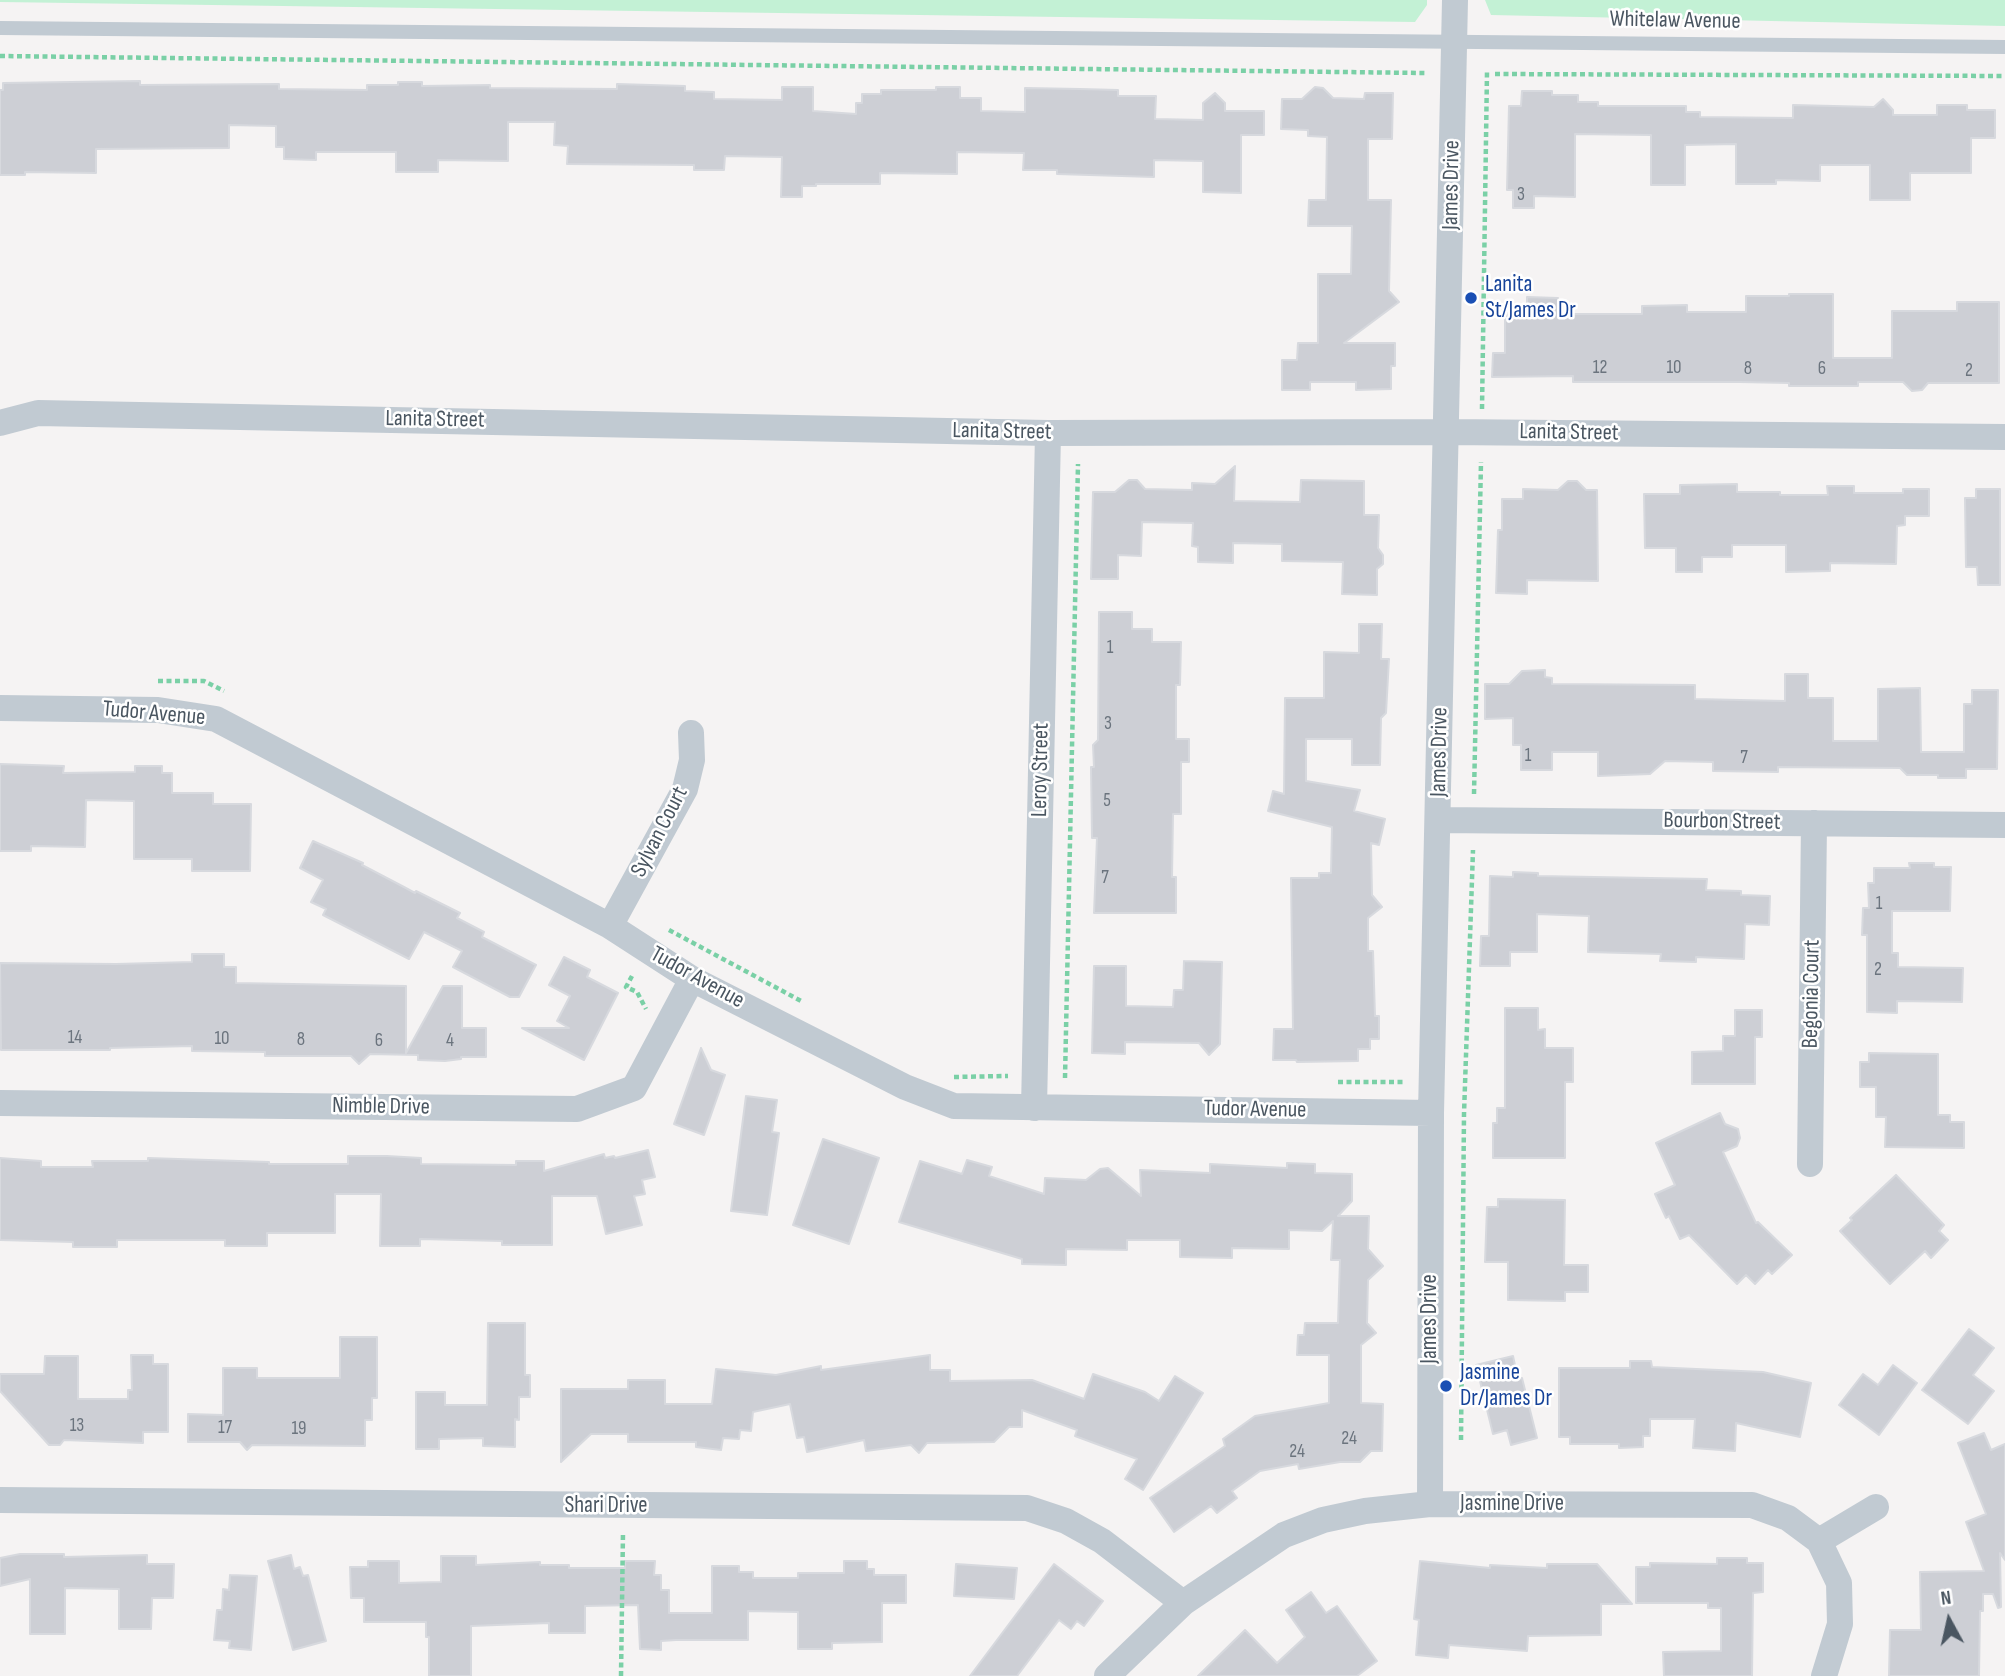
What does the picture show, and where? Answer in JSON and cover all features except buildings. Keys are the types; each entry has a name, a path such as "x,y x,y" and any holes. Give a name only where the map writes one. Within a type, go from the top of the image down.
{"street":[{"name":"James Drive","path":"1430,1504 1431,1113 1455,0"},
{"name":"Lanita Street","path":"0,423 38,413 1048,433 1447,432 2005,437"},
{"name":"Leroy Street","path":"1034,1108 1048,433"},
{"name":"Tudor Avenue","path":"0,708 158,710 216,719 610,926 692,979 917,1092 954,1106 1431,1113"},
{"name":"Sylvan Court","path":"610,926 685,789 692,760 691,733"},
{"name":"Bourbon Street","path":"1438,820 2005,825"},
{"name":"Begonia Court","path":"1811,1164 1814,823"},
{"name":"Nimble Drive","path":"0,1103 577,1109 634,1088 692,979"},
{"name":"Shari Drive","path":"0,1500 1027,1508 1066,1521 1102,1541 1183,1603"},
{"name":"Jasmine Drive","path":"1107,1676 1183,1603 1284,1535 1323,1520 1365,1511 1430,1504 1752,1505 1788,1518 1819,1541 1839,1583 1840,1624 1824,1676"},
{"path":"1819,1541 1876,1507"}],"lane":[{"name":"Whitelaw Avenue","path":"0,28 2005,47"}],"path":[{"path":"0,56 1426,73"},
{"path":"1482,414 1488,72"},
{"path":"1495,74 2005,76"},
{"path":"1474,794 1481,462"},
{"path":"1065,1078 1078,464"},
{"path":"1461,1440 1464,1114 1473,850"},
{"path":"667,929 809,1006"},
{"path":"632,976 626,986 637,992 646,1007 640,1018"},
{"path":"951,1077 1013,1076"},
{"path":"621,1676 623,1506"}],"green space":[{"path":"0,0 1427,0 1427,5 1415,22"},
{"path":"1485,0 2005,0 2005,26 1491,15"}],"place":[{"name":"Lanita St/James Dr","path":"1471,298"},
{"name":"Jasmine Dr/James Dr","path":"1446,1386"}]}
